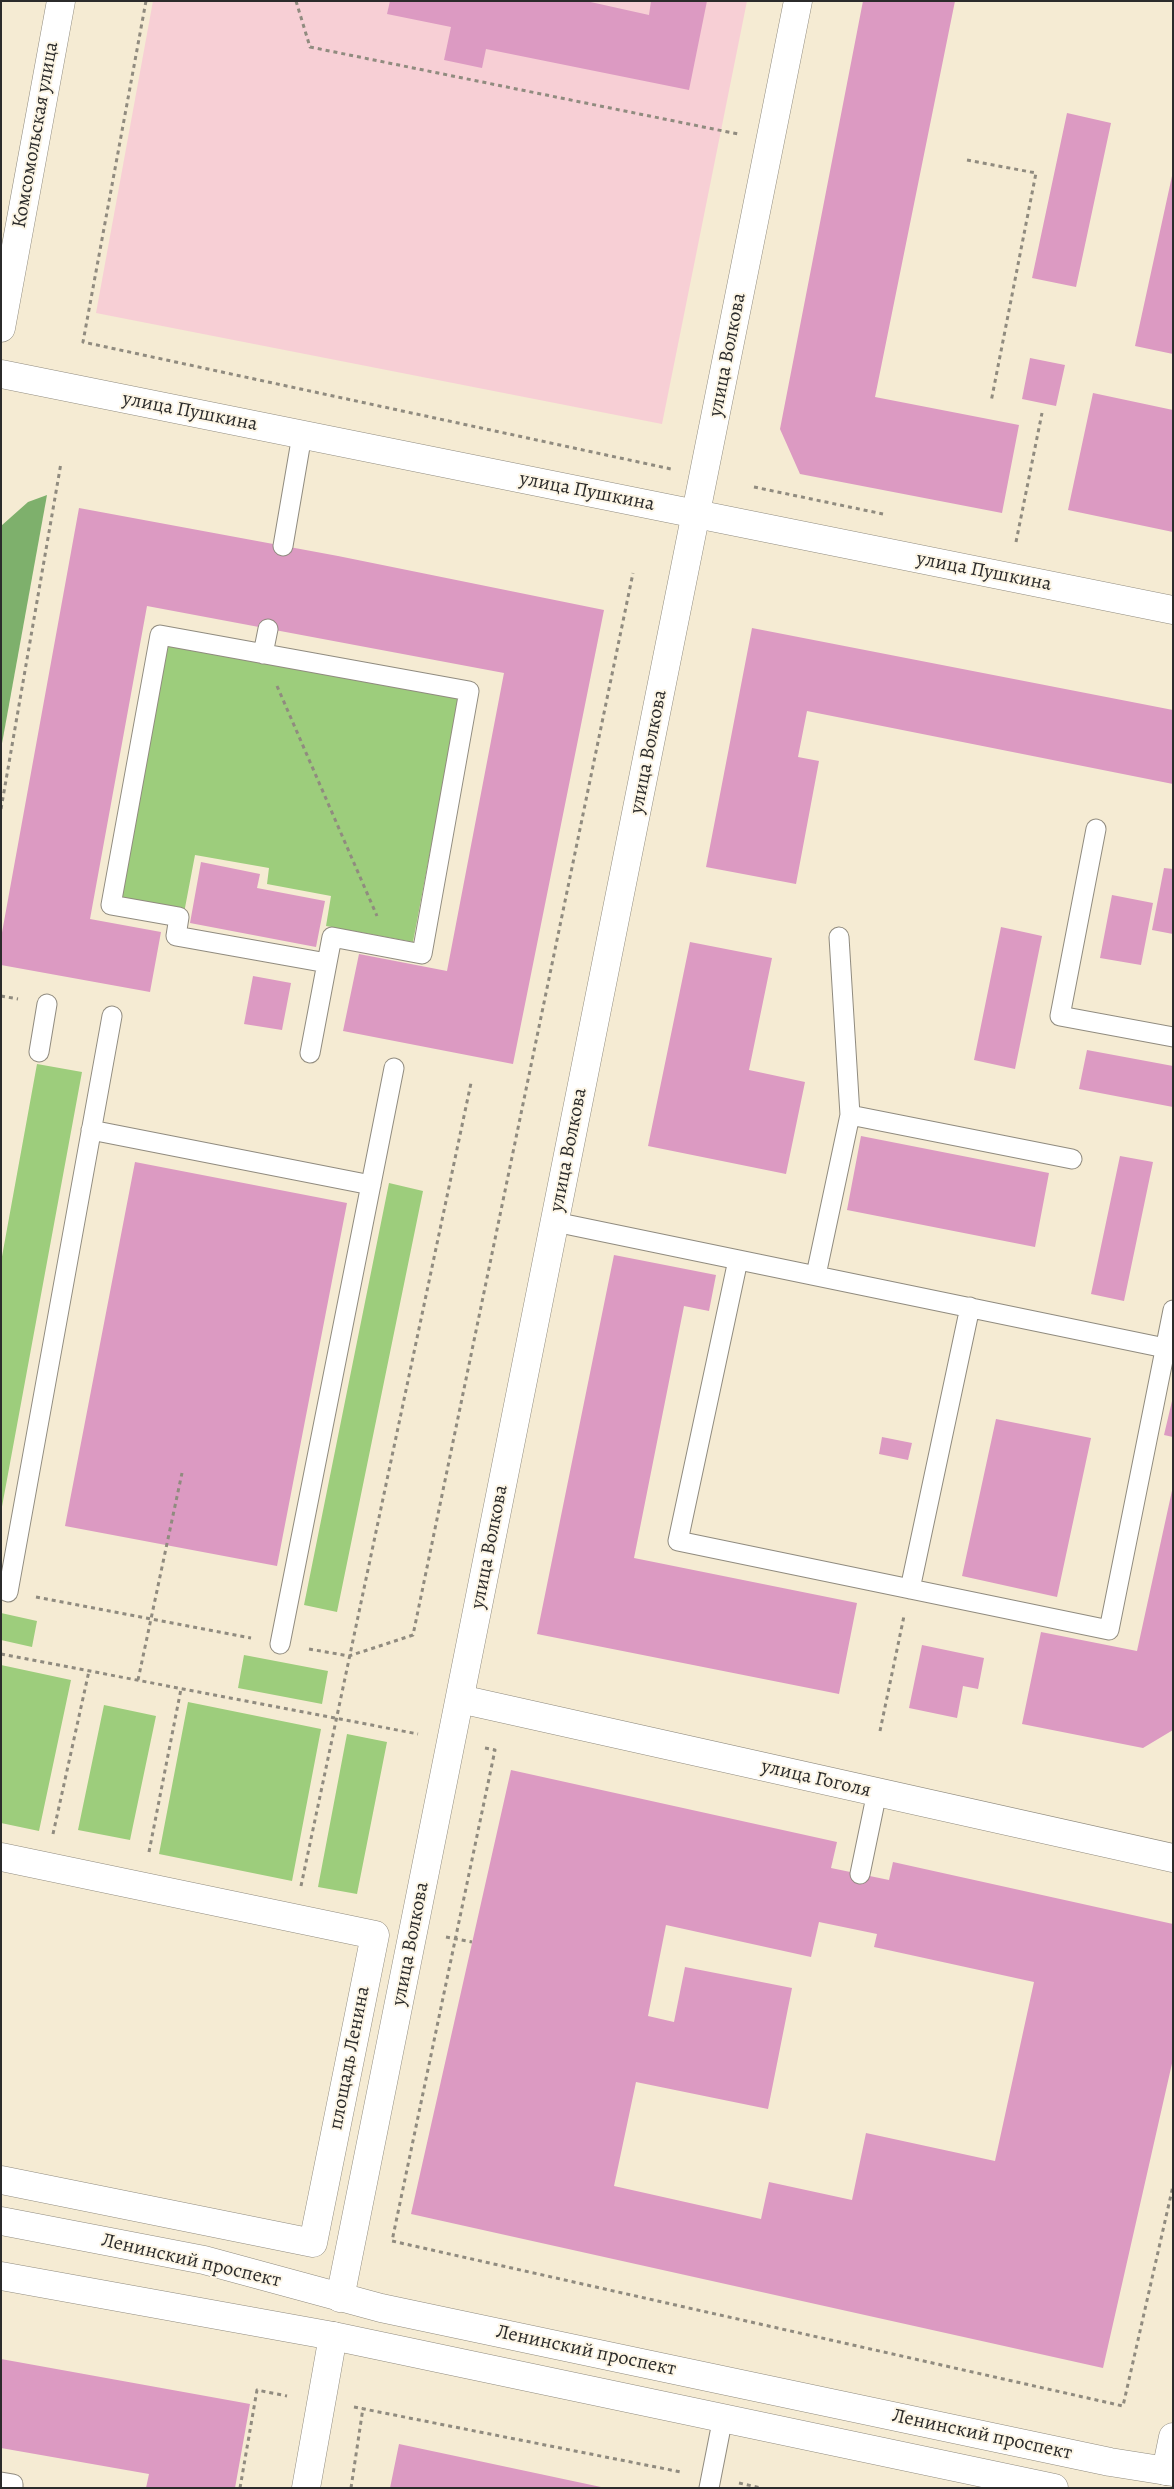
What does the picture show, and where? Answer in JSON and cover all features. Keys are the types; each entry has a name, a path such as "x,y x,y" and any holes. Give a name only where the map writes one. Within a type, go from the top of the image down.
{"street":[{"name":"Комсомольская улица","path":"1,328 61,1"},
{"name":"улица Волкова","path":"340,2298 798,1"},
{"name":"улица Пушкина","path":"1,374 1173,610"},
{"name":"улица Гоголя","path":"460,1699 1173,1858"},
{"name":"площадь Ленина","path":"1,1857 375,1935 313,2243 1,2180"},
{"name":"Ленинский проспект","path":"1,2222 204,2260 340,2298 1090,2458 1167,2477"},
{"name":"Ленинский проспект","path":"1,2276 333,2336 1054,2488"},
{"path":"306,2488 333,2336"},
{"path":"1167,2477 1173,2437"}],"lane":[{"path":"283,546 302,435"},
{"path":"263,654 268,629"},
{"path":"310,1053 332,938 422,954 469,691 160,635 111,905 179,917 176,936 327,963"},
{"path":"1096,829 1060,1016 1173,1037"},
{"path":"816,1275 850,1115 839,937"},
{"path":"39,1052 47,1004"},
{"path":"8,1592 6,1570 112,1016"},
{"path":"280,1644 394,1068"},
{"path":"850,1115 1072,1159"},
{"path":"91,1130 371,1185"},
{"path":"555,1222 1165,1348"},
{"path":"738,1260 678,1541 1109,1630 1173,1310"},
{"path":"910,1589 970,1307"},
{"path":"860,1874 877,1792"},
{"path":"710,2483 723,2418"},
{"path":"1,2482 13,2484 12,2488"}],"path":[{"path":"146,1 83,342 674,470"},
{"path":"296,1 310,47 741,134"},
{"path":"967,160 1036,173 991,402"},
{"path":"1016,542 1042,412"},
{"path":"1,809 61,462"},
{"path":"8,1592 349,1656 413,1635 633,573"},
{"path":"263,654 391,948"},
{"path":"300,1887 471,1083"},
{"path":"138,1680 182,1474"},
{"path":"880,1730 910,1589"},
{"path":"1,1654 496,1750 392,2241 1123,2406 1173,2186"},
{"path":"46,1866 89,1671"},
{"path":"142,1886 181,1689"},
{"path":"240,2488 257,2390 290,2396"},
{"path":"351,2488 363,2408 710,2483 761,2488"}],"shaded area":[{"path":"153,1 747,1 662,424 96,313"}],"green space":[{"path":"47,495 1,749 1,526 28,502"},
{"path":"168,644 459,699 413,942 326,926 331,896 267,884 269,868 195,855 184,913 120,901"},
{"path":"37,1064 82,1072 1,1512 1,1262"},
{"path":"389,1183 423,1191 337,1612 304,1605"},
{"path":"1,1613 37,1621 32,1647 1,1640"},
{"path":"244,1655 328,1671 322,1704 238,1688"},
{"path":"1,1665 71,1680 39,1831 1,1823"},
{"path":"188,1702 321,1729 292,1881 159,1854"},
{"path":"104,1705 156,1716 130,1840 78,1830"},
{"path":"347,1734 387,1742 357,1894 318,1887"}],"building":[{"path":"390,1 586,1 649,15 651,1 707,1 689,90 486,49 482,68 444,60 451,27 387,14"},
{"path":"863,1 955,1 875,397 1019,425 1002,513 800,474 780,429"},
{"path":"1067,113 1111,123 1076,287 1032,278"},
{"path":"1173,176 1173,354 1135,346"},
{"path":"1030,358 1065,365 1056,406 1022,399"},
{"path":"1093,393 1173,410 1173,532 1068,510"},
{"path":"79,508 338,556 604,610 513,1064 343,1031 359,954 447,971 504,673 147,606 90,919 161,932 150,992 1,965 1,938"},
{"path":"752,628 1173,710 1173,784 807,711 798,757 819,761 796,884 706,867"},
{"path":"201,862 260,874 257,888 325,901 316,947 190,923"},
{"path":"1164,868 1173,869 1173,934 1152,930"},
{"path":"1112,895 1153,903 1141,965 1100,958"},
{"path":"1001,927 1042,936 1015,1069 974,1060"},
{"path":"690,942 772,958 749,1070 805,1082 786,1174 648,1146"},
{"path":"253,976 291,983 282,1030 244,1024"},
{"path":"1087,1050 1173,1066 1173,1107 1079,1089"},
{"path":"861,1136 1049,1173 1035,1247 847,1210"},
{"path":"1120,1156 1153,1162 1124,1301 1091,1294"},
{"path":"135,1162 347,1203 277,1566 65,1526"},
{"path":"614,1255 716,1275 709,1311 684,1306 634,1558 857,1603 839,1694 537,1634"},
{"path":"1173,1401 1173,1437 1164,1435"},
{"path":"996,1419 1091,1438 1057,1597 962,1576"},
{"path":"882,1437 912,1443 908,1460 879,1454"},
{"path":"1173,1486 1173,1730 1143,1748 1022,1724 1041,1632 1137,1651"},
{"path":"922,1645 984,1658 978,1689 963,1686 957,1718 909,1708"},
{"path":"511,1770 837,1842 831,1868 889,1880 893,1862 1173,1924 1173,2059 1103,2368 411,2214","holes":["819,1922 877,1934 874,1947 1034,1982 995,2161 866,2133 852,2200 769,2182 761,2219 614,2186 636,2082 768,2109 792,1988 685,1967 674,2022 648,2016 666,1925 811,1957"]},
{"path":"1,2359 250,2404 235,2488 146,2488 149,2474 1,2448"},
{"path":"399,2444 601,2487 601,2488 390,2488"}]}
